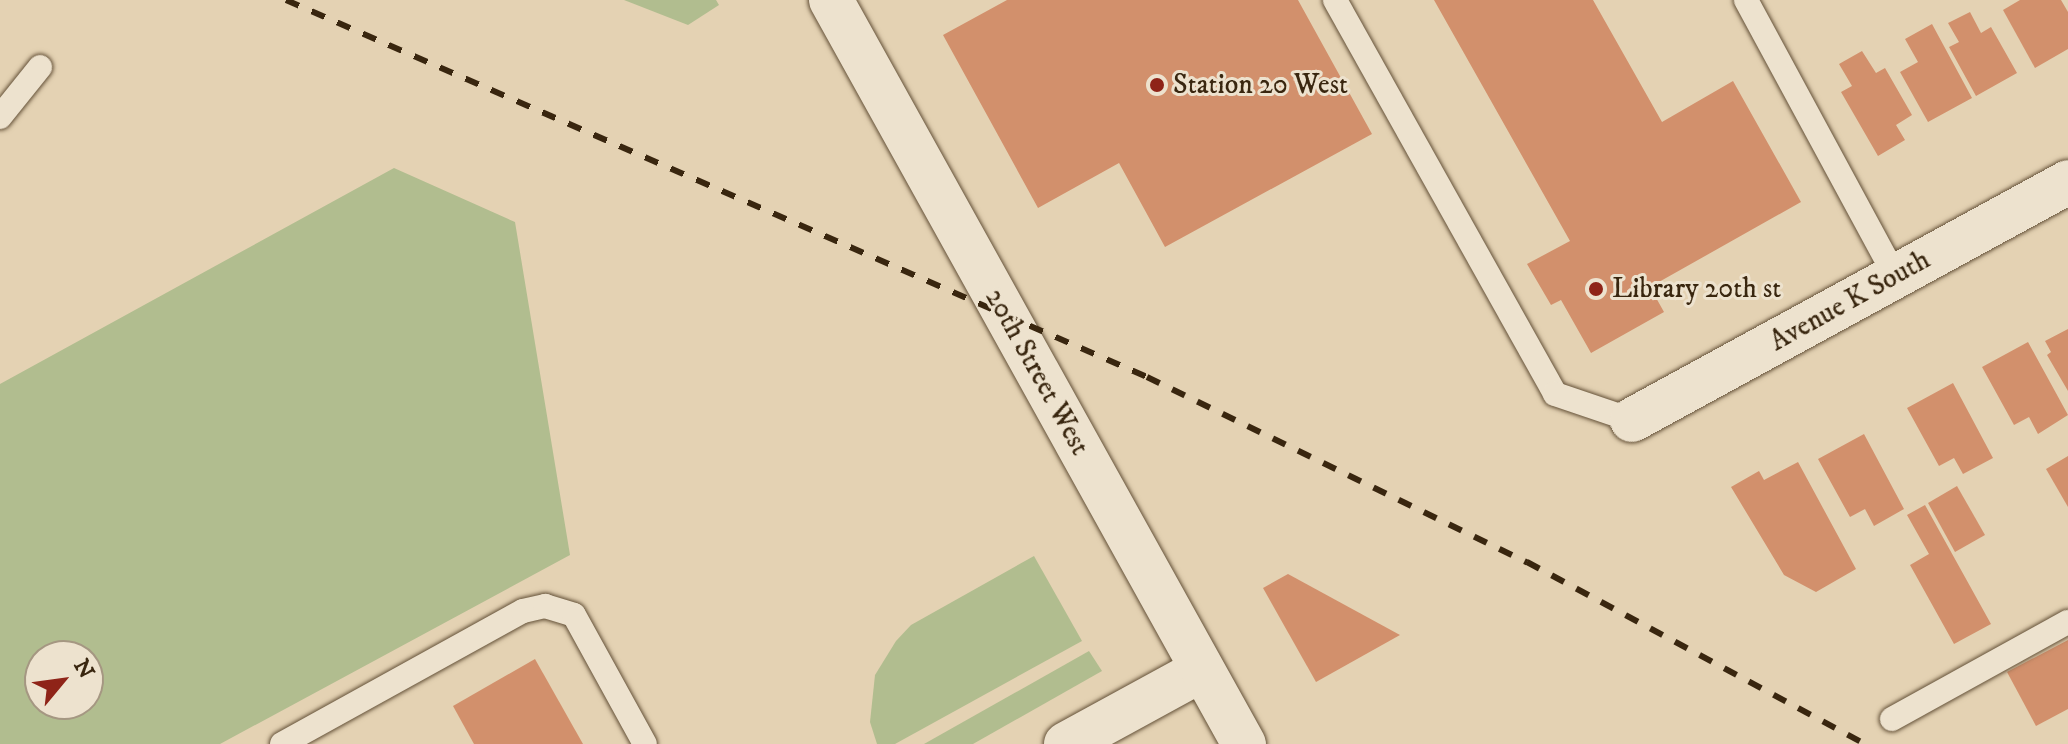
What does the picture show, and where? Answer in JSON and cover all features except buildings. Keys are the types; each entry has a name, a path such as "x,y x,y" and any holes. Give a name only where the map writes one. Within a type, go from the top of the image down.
{"main road":[{"name":"20th Street West","path":"842,4 1244,744"},
{"name":"Avenue K South","path":"1632,420 2068,182"},
{"path":"1066,744 1202,670"}],"lane":[{"path":"1335,0 1555,394 1632,420"},
{"path":"1746,0 1895,275"},
{"path":"0,117 40,67"},
{"path":"282,744 523,611 545,606 574,615 645,744"},
{"path":"1892,719 2068,622"}],"green space":[{"path":"624,0 716,0 719,5 688,25"},
{"path":"394,168 515,222 570,555 220,744 0,744 0,384"},
{"path":"1034,556 1082,641 895,744 877,744 870,722 875,675 896,641 911,625"},
{"path":"1089,651 1102,671 973,744 924,744"}],"railway":[{"path":"286,0 1147,377 1527,562 1865,744"}],"place":[{"name":"Station 20 West","path":"1157,85"},
{"name":"Library 20th st","path":"1596,289"}]}
